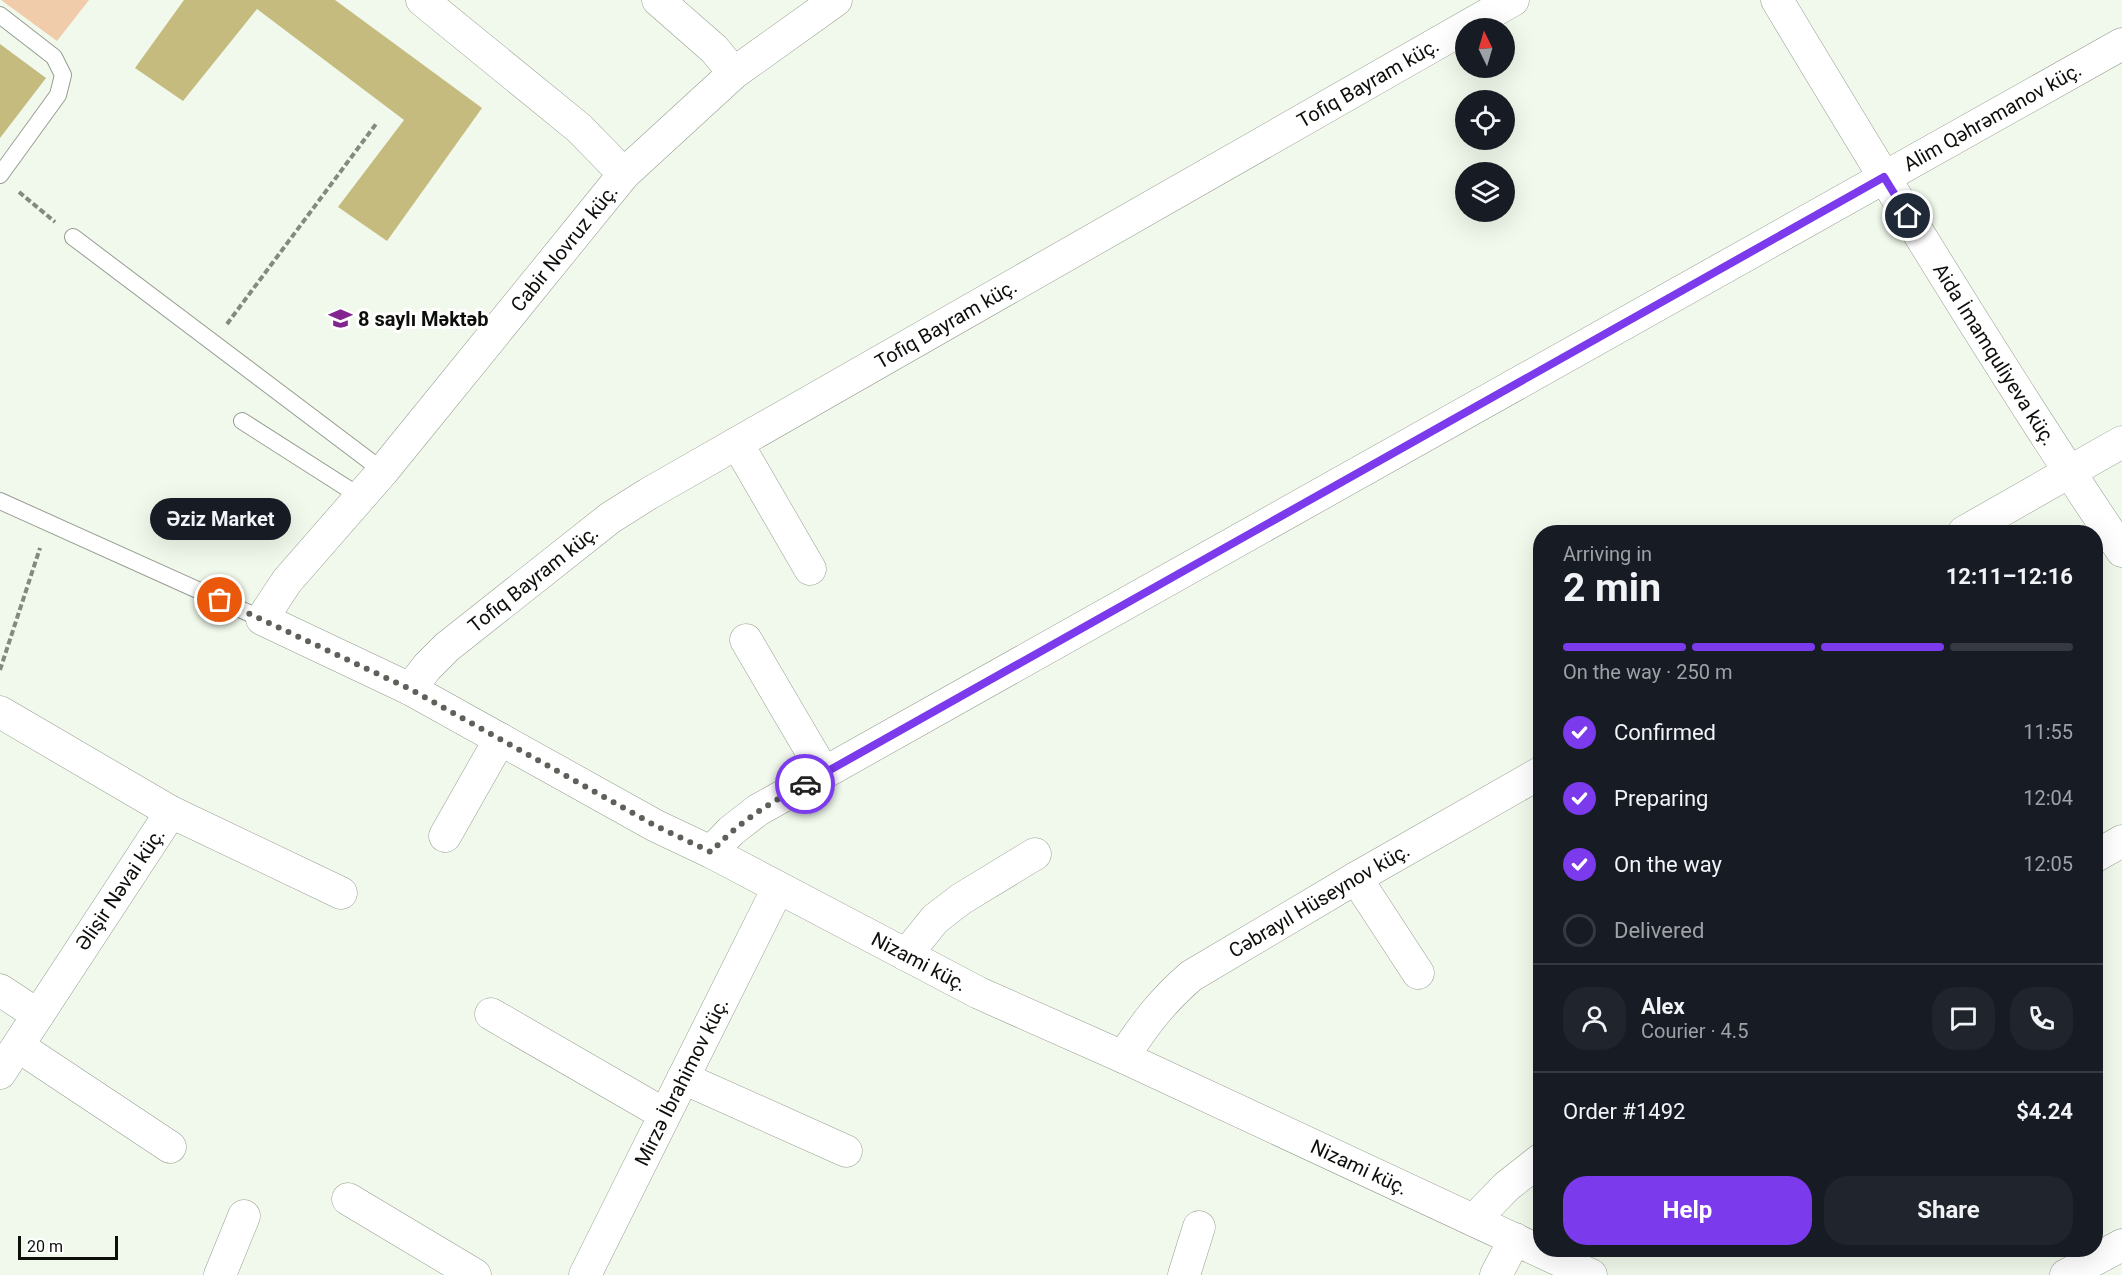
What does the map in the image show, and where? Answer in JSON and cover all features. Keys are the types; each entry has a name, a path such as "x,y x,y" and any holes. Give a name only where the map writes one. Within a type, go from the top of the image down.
{"street":[{"path":"422,0 579,128 624,174"},
{"path":"658,0 714,49 734,73"},
{"name":"Cabir Novruz küç.","path":"262,619 288,581 383,471 624,174 734,73 836,0"},
{"name":"Tofiq Bayram küç.","path":"410,689 447,646 610,519 648,494 1513,0"},
{"name":"Aida İmamquliyeva küç.","path":"1777,0 1884,177 2069,472 2122,551"},
{"name":"Alim Qəhrəmanov küç.","path":"711,852 731,831 758,810 2122,44"},
{"path":"1976,525 2122,442"},
{"path":"737,443 810,569"},
{"name":"Nizami küç.","path":"262,619 410,689 656,826 711,852 980,993 1533,1248"},
{"path":"746,640 824,774"},
{"name":"Əlişir Nəvai küç.","path":"0,712 171,812 0,1072"},
{"path":"445,836 500,739"},
{"name":"Cəbrayıl Hüseynov küç.","path":"1123,1057 1152,1014 1191,976 1356,878 1533,784"},
{"path":"171,812 341,893"},
{"path":"2103,852 2122,842"},
{"path":"906,956 935,919 961,899 1035,854"},
{"path":"1356,878 1418,973"},
{"name":"Mirzə İbrahimov küç.","path":"585,1275 778,888"},
{"path":"0,990 38,1015"},
{"path":"490,1014 664,1114"},
{"path":"18,1046 170,1147"},
{"path":"683,1078 846,1151"},
{"path":"1474,1220 1507,1186 1533,1166"},
{"path":"348,1199 476,1275"},
{"path":"220,1275 244,1216"},
{"path":"1184,1275 1199,1227"},
{"path":"1496,1275 1515,1239"},
{"name":"Nizami küç.","path":"1553,1257 1591,1275"},
{"path":"2067,1275 2117,1257"}],"lane":[{"path":"0,15 54,57 63,75 58,95 0,176"},
{"path":"73,237 383,471"},
{"path":"243,421 361,497"},
{"path":"0,501 262,619"}],"path":[{"path":"214,342 376,124"},
{"path":"18,191 73,237"},
{"path":"0,670 48,523"}],"shaded area":[{"path":"1,0 89,0 57,41"}],"building":[{"path":"184,0 335,0 482,108 387,241 338,207 404,120 257,9 183,101 135,68"},
{"path":"0,44 46,78 0,138"}],"way so far":[{"path":"220,600 410,689 656,826 711,852 731,831 758,810 805,784"}],"place":[{"name":"8 saylı Məktəb","path":"340,319"},
{"name":"Əziz Market","path":"220,600"}],"route":[{"path":"805,784 1884,177 1908,216"}]}
